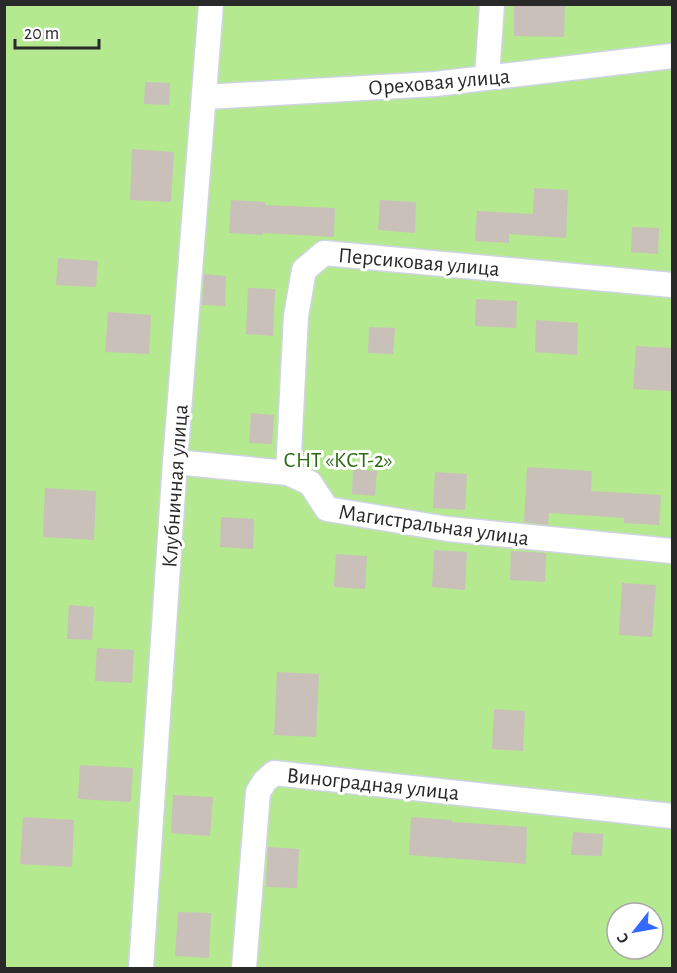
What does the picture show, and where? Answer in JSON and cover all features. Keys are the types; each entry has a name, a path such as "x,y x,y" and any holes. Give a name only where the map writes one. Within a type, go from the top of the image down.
{"street":[{"name":"Клубничная улица","path":"141,969 175,462 211,4"},
{"path":"487,77 492,4"},
{"name":"Ореховая улица","path":"205,97 435,84 672,56"},
{"name":"Персиковая улица","path":"288,473 296,316 304,270 324,253 672,285"},
{"name":"Магистральная улица","path":"175,462 288,473 310,483 327,509 448,529 672,551"},
{"name":"Виноградная улица","path":"244,969 258,792 264,781 274,773 672,816"}],"green space":[{"name":"СНТ «КСТ-2»","path":"5,5 672,5 672,968 5,968"}],"building":[{"path":"514,4 565,4 564,37 514,36"},
{"path":"145,82 170,83 169,105 144,104"},
{"path":"132,149 174,152 171,202 130,200"},
{"path":"534,188 568,190 566,238 509,234 509,243 475,241 477,211 533,214"},
{"path":"231,200 265,202 265,205 335,208 334,237 229,233"},
{"path":"380,200 416,202 415,233 378,230"},
{"path":"632,227 659,228 658,254 631,252"},
{"path":"58,258 98,261 96,287 56,285"},
{"path":"204,274 226,276 225,306 202,305"},
{"path":"248,288 275,289 273,336 246,334"},
{"path":"476,299 517,301 516,328 475,326"},
{"path":"108,312 151,315 149,354 105,352"},
{"path":"536,320 578,323 577,355 535,352"},
{"path":"369,327 395,328 393,354 368,353"},
{"path":"636,346 672,348 672,391 633,389"},
{"path":"251,413 274,415 272,444 249,443"},
{"path":"527,467 592,471 591,491 661,495 659,525 624,523 624,518 549,513 548,525 524,522"},
{"path":"353,469 377,471 375,496 352,494"},
{"path":"435,472 467,474 465,510 433,508"},
{"path":"45,488 96,491 94,540 43,537"},
{"path":"221,517 254,519 253,549 220,547"},
{"path":"434,550 467,552 465,590 432,587"},
{"path":"511,551 546,553 545,582 510,580"},
{"path":"336,554 367,556 365,589 334,587"},
{"path":"622,583 656,585 652,637 619,635"},
{"path":"69,605 94,607 92,640 67,639"},
{"path":"97,648 134,650 132,683 95,681"},
{"path":"277,672 319,674 316,737 274,735"},
{"path":"494,709 525,711 523,751 492,749"},
{"path":"80,765 133,768 131,802 78,799"},
{"path":"173,795 213,797 210,836 171,833"},
{"path":"23,817 74,820 72,867 20,864"},
{"path":"411,817 527,827 526,864 409,855"},
{"path":"573,832 603,834 602,856 571,855"},
{"path":"268,847 299,849 297,888 266,887"},
{"path":"178,912 211,913 209,958 175,956"}]}
